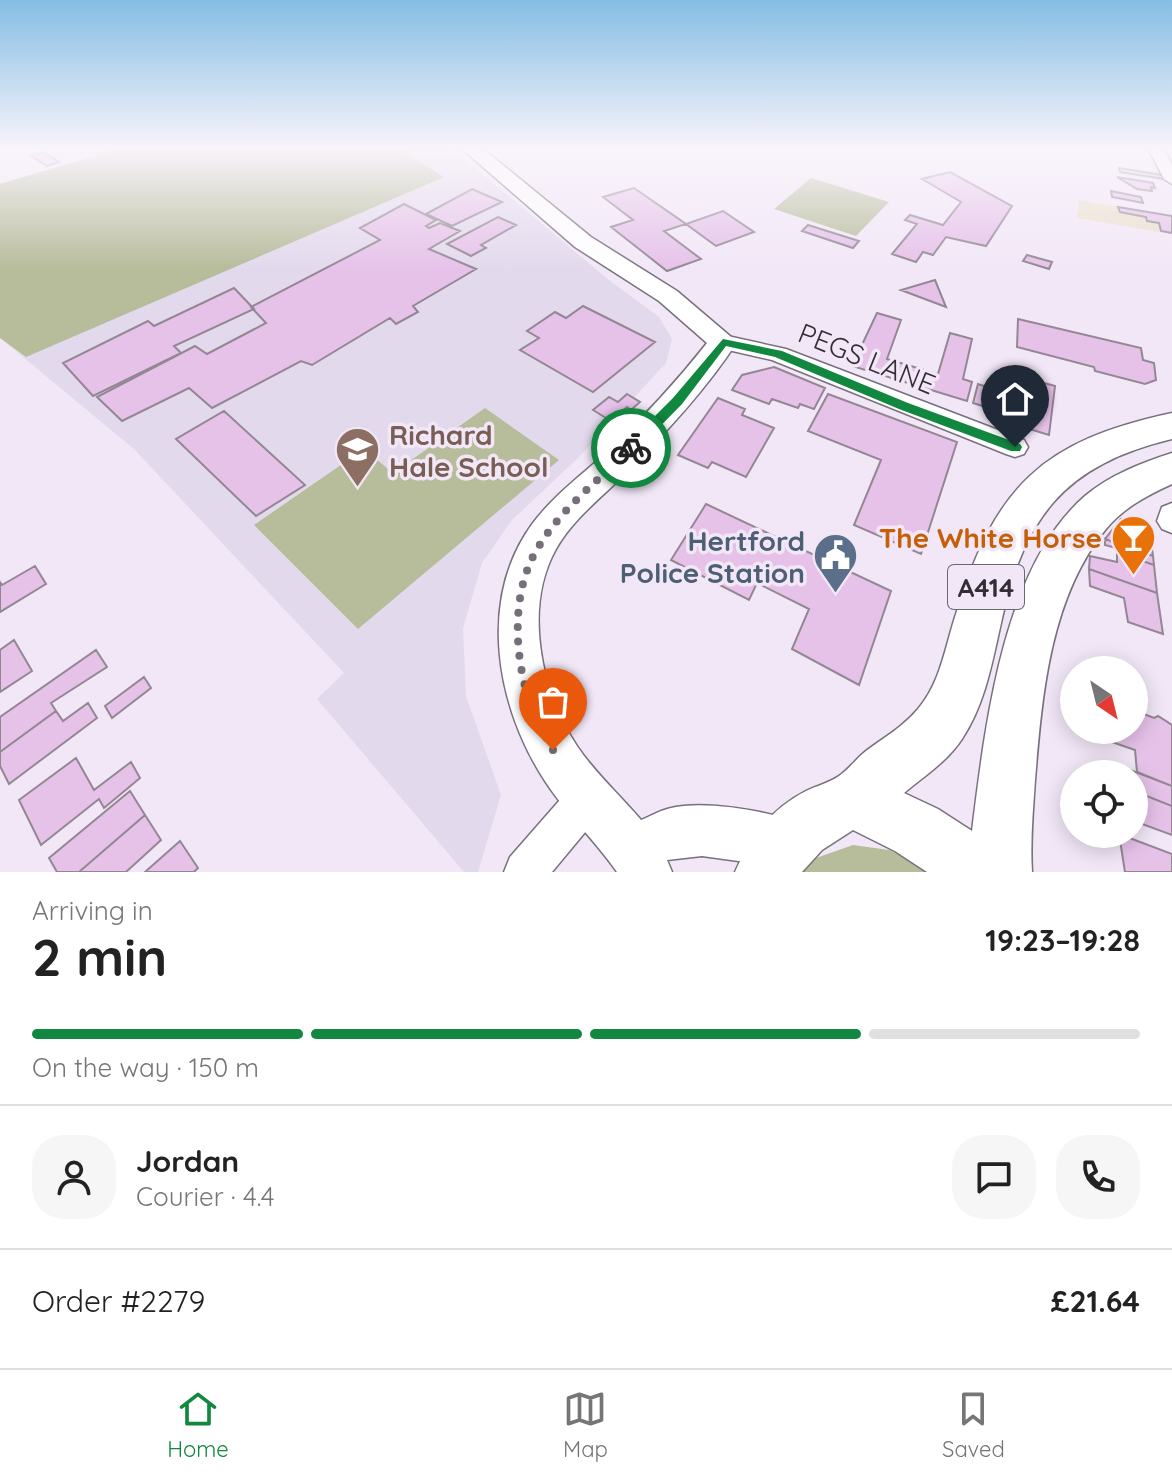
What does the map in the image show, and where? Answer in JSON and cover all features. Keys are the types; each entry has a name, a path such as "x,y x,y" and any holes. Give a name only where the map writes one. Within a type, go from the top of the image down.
{"highway":[{"name":"A414","path":"853,801 882,774 916,750 938,728 951,706 968,662 987,583 1006,536 1028,501 1056,473 1083,455 1129,436 1172,426"},
{"name":"A414","path":"1001,872 1007,787 1019,709 1031,639 1047,594 1065,553 1090,518 1115,496 1148,477 1172,468"},
{"path":"774,857 830,810 853,801 922,832 958,857 971,872"}],"main road":[{"name":"PEGS LANE","path":"519,189 583,242 668,296 723,342"},
{"path":"723,342 678,401 562,517 537,547 525,579 519,613 518,650 531,705 553,750 587,799 640,860 671,833 702,831 774,857"}],"street":[{"name":"PEGS LANE","path":"723,342 778,354 1015,447"},
{"path":"1172,515 1172,521"},
{"path":"525,872 587,799"}],"shaded area":[{"name":"Richard Hale School","path":"0,189 500,189 609,280 659,317 672,339 666,363 578,458 512,520 482,563 463,628 466,696 501,795 478,872 464,872 317,699 344,673 134,449 0,338"},
{"path":"1079,200 1172,216 1172,234 1077,218"}],"green space":[{"path":"0,189 417,189 26,357 0,338"},
{"path":"798,189 846,189 889,202 856,236 774,209"},
{"path":"485,408 559,460 358,629 254,525 364,449 393,473"},
{"path":"853,845 889,850 933,872 799,872 816,858"}],"building":[{"path":"472,189 502,202 452,226 426,214"},
{"path":"635,189 686,224 664,231 701,259 667,271 611,227 633,220 603,197"},
{"path":"938,189 980,189 1012,206 986,246 946,237 933,255 923,252 916,262 892,254 917,224 905,220 910,215 943,225 961,202"},
{"path":"1111,191 1141,197 1143,203 1112,197"},
{"path":"404,204 436,220 426,226 429,228 440,223 460,231 429,249 476,269 413,306 418,312 396,324 390,318 312,365 301,361 212,408 189,388 122,421 97,397 195,346 207,354 266,323 251,307 380,240 360,228"},
{"path":"1118,207 1172,216 1172,233 1161,231 1159,223 1147,221 1146,217 1120,212"},
{"path":"723,211 754,232 716,246 686,224"},
{"path":"498,217 516,225 481,245 486,248 471,256 447,244"},
{"path":"808,225 859,241 853,248 802,231"},
{"path":"1027,255 1052,262 1049,269 1023,261"},
{"path":"935,280 946,307 901,290"},
{"path":"234,288 254,309 174,346 181,353 93,396 63,363 148,321 154,326"},
{"path":"583,306 655,342 593,392 520,350 539,338 527,331 555,312 566,318"},
{"path":"877,313 901,320 887,359 938,374 950,333 972,339 963,379 972,382 967,401 852,366"},
{"path":"1018,319 1141,348 1143,360 1154,363 1156,380 1145,384 1017,347"},
{"path":"774,367 825,388 814,409 800,404 798,408 772,399 769,404 732,390 742,375"},
{"path":"1030,379 1055,386 1049,435 1023,427 1024,419 973,403 978,384 1027,400"},
{"path":"627,394 640,402 631,410 627,407 611,421 593,410 609,397 618,402"},
{"path":"828,394 957,442 921,554 854,525 881,460 808,431"},
{"path":"718,398 745,409 742,415 774,428 746,477 712,462 708,468 678,455"},
{"path":"224,411 305,485 256,516 176,439"},
{"name":"Hertford Police Station","path":"706,504 891,591 859,685 792,649 809,609 757,583 749,600 671,560"},
{"path":"1129,518 1149,525 1153,556 1105,539 1121,519 1129,521"},
{"path":"1105,539 1153,556 1154,565 1117,552 1116,548 1105,545"},
{"name":"The White Horse","path":"1117,552 1154,565 1157,593 1089,569 1090,556 1117,562"},
{"path":"35,566 46,584 0,612 0,582 2,585"},
{"path":"1089,569 1157,593 1163,634 1128,622 1124,598 1090,586"},
{"path":"14,640 32,671 0,692 0,650"},
{"path":"96,650 107,667 51,703 56,711 0,752 0,717"},
{"path":"144,677 151,688 112,718 105,706"},
{"path":"88,703 97,718 9,784 0,766 0,752 56,711 63,721"},
{"path":"1148,716 1158,716 1172,725 1172,786 1148,776 1148,760 1136,760 1135,750 1118,744 1148,744"},
{"path":"76,758 94,790 131,762 140,778 104,808 99,799 41,845 19,800"},
{"path":"1148,777 1172,786 1172,806 1148,797"},
{"path":"130,791 145,815 79,872 57,872 49,858"},
{"path":"1148,797 1172,806 1172,835 1148,826"},
{"path":"145,815 161,840 126,872 79,872"},
{"path":"180,841 198,868 194,872 145,872"},
{"path":"1148,845 1172,854 1172,872 1125,872 1121,848 1148,848"}],"way so far":[{"path":"553,750 531,705 518,650 519,613 525,579 537,547 562,517 631,448"}],"place":[{"name":"Richard Hale School","path":"358,489"},
{"name":"The White Horse","path":"1133,576"},
{"name":"Hertford Police Station","path":"836,595"}],"route":[{"path":"631,448 678,401 723,342 778,354 1015,447"}]}
